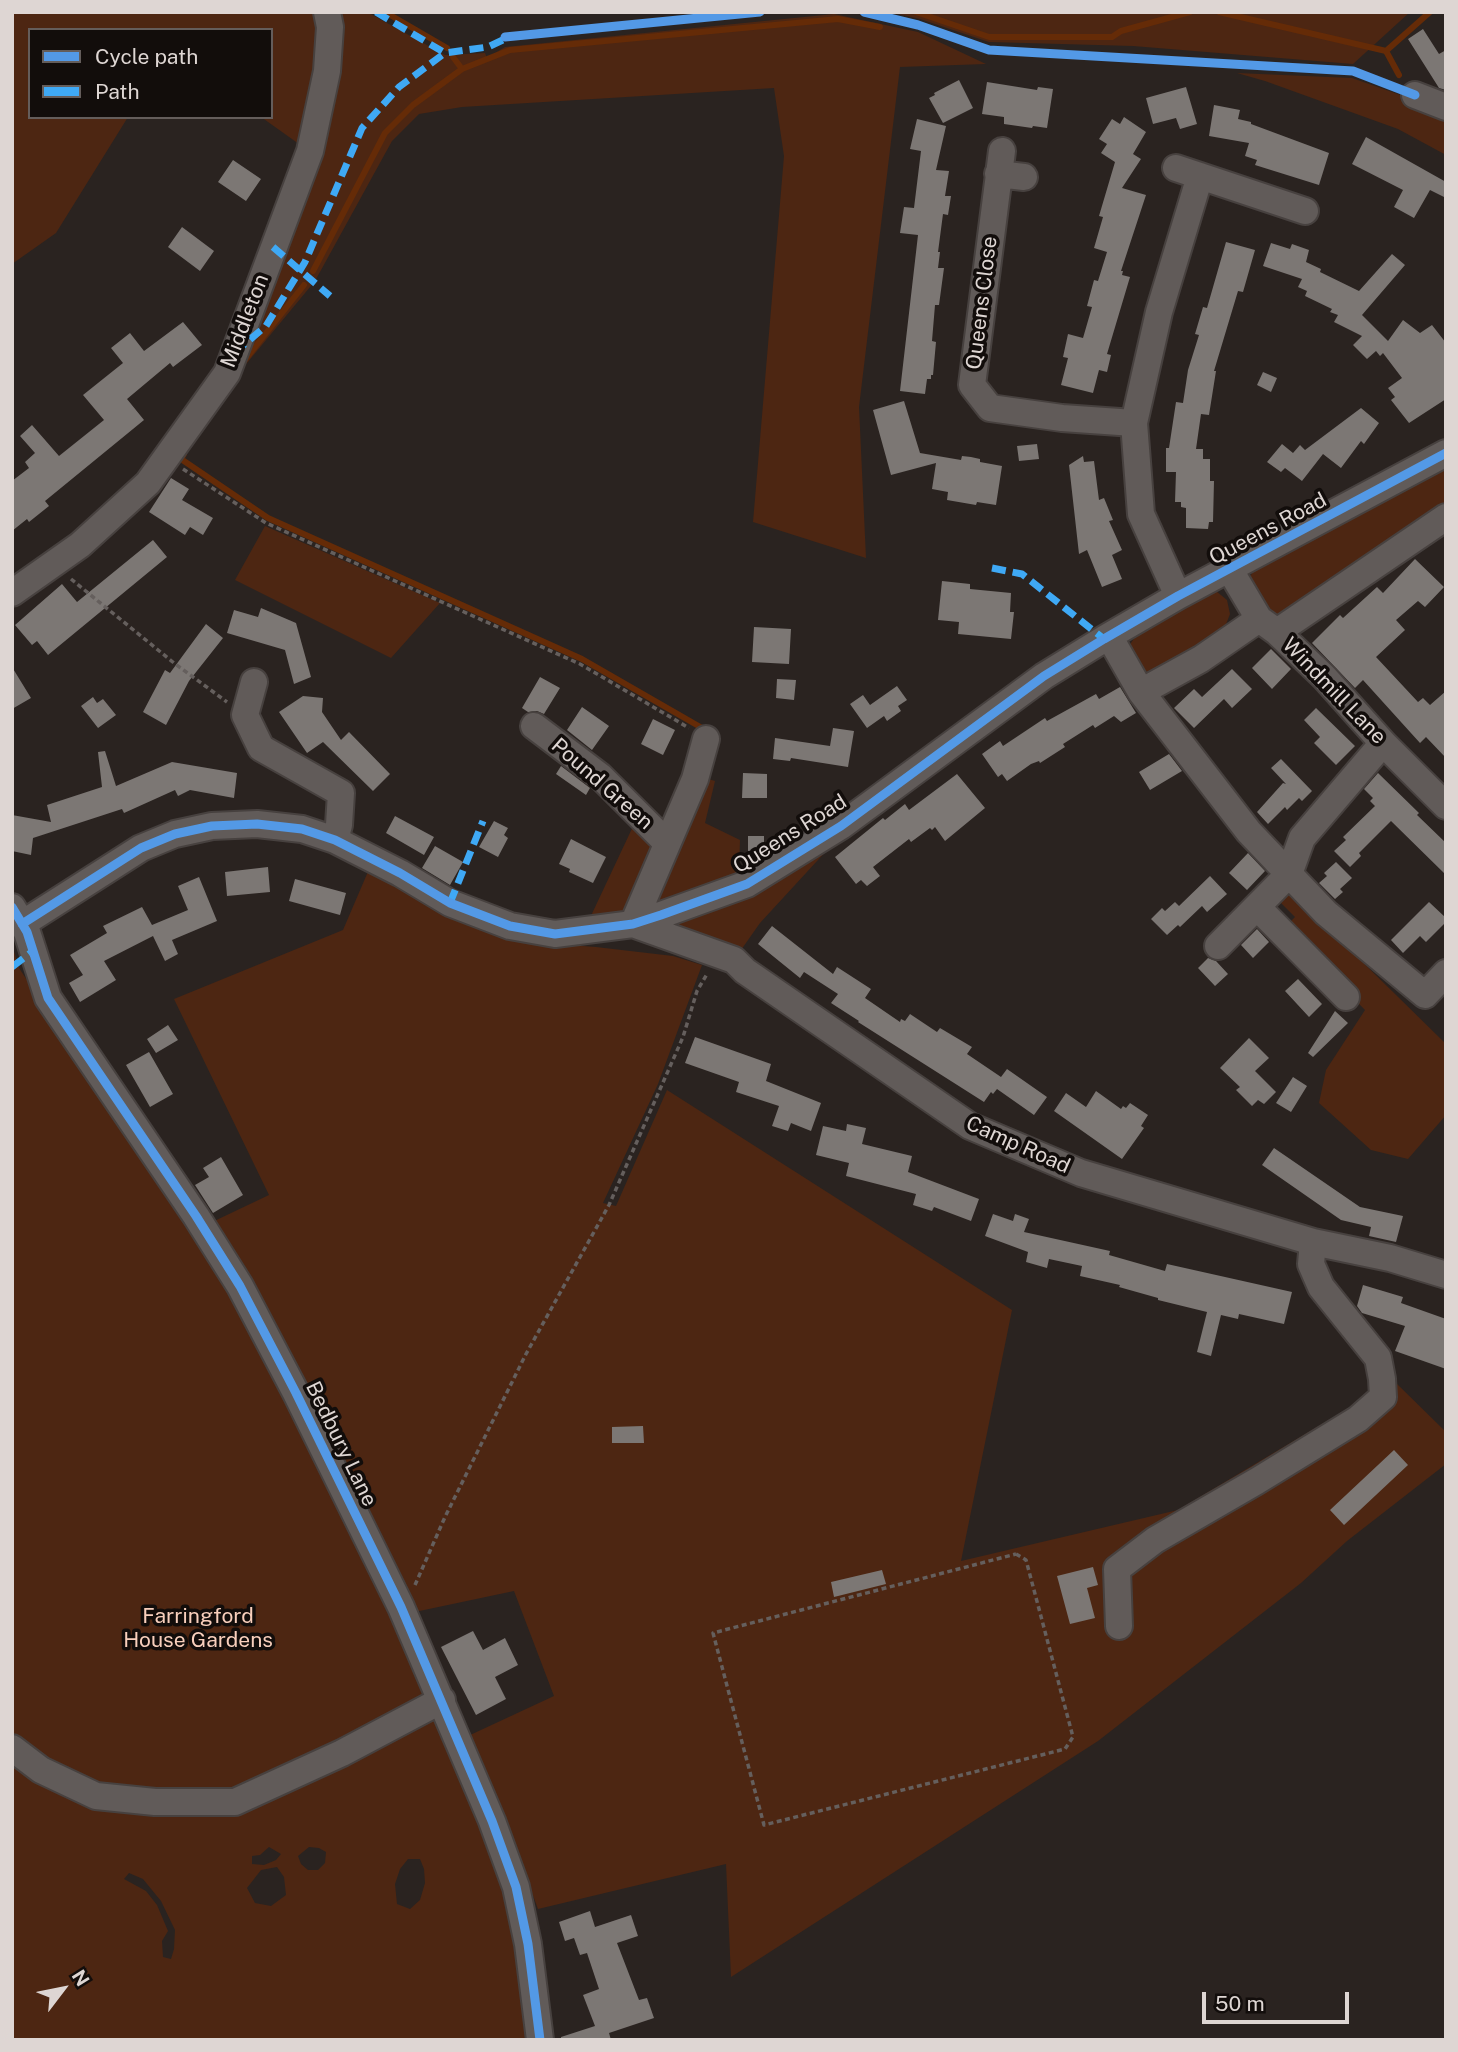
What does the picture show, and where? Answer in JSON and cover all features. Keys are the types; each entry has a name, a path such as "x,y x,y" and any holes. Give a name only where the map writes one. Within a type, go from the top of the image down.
{"street":[{"name":"Middleton","path":"12,593 80,545 138,492 167,458 227,373 310,151 327,71 330,27 327,12"},
{"path":"1415,95 1446,107"},
{"name":"Queens Close","path":"1008,167 972,385 990,408 1062,418 1134,423"},
{"path":"1178,596 1141,514 1134,423 1188,172 1306,211"},
{"name":"Queens Road","path":"17,916 141,848 175,834 212,826 257,824 302,829 335,840 400,873 450,904 510,926 555,934 633,924 747,884 841,826 1044,676 1178,596 1446,453"},
{"path":"1141,692 1268,625 1446,517"},
{"name":"Windmill Lane","path":"1230,570 1268,625 1325,678 1383,743 1446,806"},
{"path":"1109,636 1141,692 1249,832 1326,913 1425,995 1446,973"},
{"path":"254,682 245,715 261,748 341,793 335,840"},
{"name":"Pound Green","path":"534,726 600,776 667,843"},
{"name":"Pound Green","path":"633,924 695,779 706,739"},
{"path":"1218,946 1289,874 1303,838 1383,743"},
{"path":"1256,907 1346,997"},
{"name":"Bedbury Lane","path":"17,916 48,998 196,1216 240,1286 302,1404 401,1607 492,1821 516,1888 528,1944 540,2040"},
{"name":"Camp Road","path":"633,924 734,960 745,971 970,1126 1081,1173 1313,1242 1390,1258 1446,1275"},
{"path":"1119,1626 1117,1569 1155,1540 1357,1419 1383,1397 1378,1358 1321,1287 1311,1264 1313,1242"},
{"path":"12,1748 41,1770 96,1796 155,1802 235,1802 342,1753 442,1700"},
{"path":"12,1774 41,1770"}],"path":[{"path":"167,458 266,523 580,664 706,739"},
{"path":"53,564 174,663 245,715"},
{"path":"401,1607 407,1604 445,1517 526,1354 610,1205 683,1037 698,990 718,954"},
{"path":"1016,1554 1026,1560 1030,1576 1073,1737 1065,1749 764,1825 713,1633 1016,1554"}],"green space":[{"path":"12,12 319,12 323,27 306,149 264,119 273,119 273,28 28,28 28,119 127,119 56,233 12,264"},
{"path":"333,12 367,12 445,55 485,53 487,58 505,47 834,14 918,32 986,64 900,67 859,407 866,558 753,522 784,156 774,88 462,107 419,114 392,141 315,281 247,363 233,373 316,153"},
{"path":"890,12 1410,12 1353,64 1133,46 989,42"},
{"path":"1237,73 1352,78 1446,111 1446,155 1398,129"},
{"path":"1446,457 1446,508 1286,615 1262,613 1250,597 1251,575 1258,561"},
{"path":"265,526 440,603 391,658 235,580"},
{"path":"1216,591 1227,600 1230,614 1223,632 1149,673 1133,663 1129,646 1137,634 1197,596"},
{"path":"708,779 715,781 705,823 740,840 739,869 734,877 829,848 760,923 734,960 589,920 636,820 660,840"},
{"path":"370,867 529,942 673,956 702,965 658,1084 603,1203 616,1206 667,1090 1012,1310 961,1561 1178,1510 1394,1381 1446,1432 1446,1464 1347,1541 1301,1583 1098,1741 731,1977 726,1864 538,1909 505,1820 468,1736 554,1696 514,1591 410,1613 208,1224 269,1195 174,999 343,930"},
{"path":"1285,886 1446,1044 1446,1115 1408,1159 1371,1150 1319,1103 1326,1070 1365,1010 1284,928 1295,917 1275,897"},
{"name":"Farringford House Gardens","path":"12,945 19,968 232,1289 441,1716 524,1944 529,2040 12,2040","holes":["269,1847 281,1854 276,1860 264,1865 252,1864 252,1856 260,1855","309,1847 326,1852 325,1863 318,1870 308,1870 301,1864 298,1856","408,1859 420,1859 424,1869 425,1883 420,1900 410,1909 397,1904 395,1884 400,1869","277,1867 284,1877 286,1895 271,1906 255,1903 247,1888 261,1870","129,1873 143,1879 161,1901 175,1930 171,1959 163,1957 162,1941 168,1931 157,1905 146,1891 124,1879"]}],"building":[{"path":"1423,29 1439,54 1446,50 1446,90 1439,88 1408,39"},
{"path":"959,80 973,108 943,123 929,98"},
{"path":"987,82 1037,90 1038,87 1053,89 1047,128 1004,124 1004,117 982,114"},
{"path":"1186,87 1197,124 1180,129 1176,118 1153,124 1146,98"},
{"path":"1214,105 1240,110 1238,119 1329,153 1319,185 1255,165 1257,160 1245,156 1249,143 1209,136"},
{"path":"1124,117 1146,132 1133,154 1141,159 1122,188 1146,195 1121,271 1122,275 1130,277 1107,354 1111,355 1107,372 1099,370 1093,393 1061,385 1068,358 1063,357 1068,334 1083,338 1092,307 1087,306 1094,280 1098,281 1107,252 1094,248 1103,217 1099,216 1115,162 1101,153 1107,144 1099,139 1112,119 1120,124"},
{"path":"917,119 946,126 936,170 949,171 945,196 951,196 948,215 943,214 938,252 938,268 944,268 939,305 935,305 933,375 931,379 927,379 925,394 900,391 918,235 900,233 904,207 914,208 921,151 910,149"},
{"path":"1366,137 1446,182 1446,198 1430,190 1414,218 1394,207 1403,190 1352,164"},
{"path":"233,160 261,179 246,201 218,182"},
{"path":"182,227 214,251 200,271 168,247"},
{"path":"1226,242 1255,250 1243,292 1238,291 1214,371 1209,415 1201,414 1196,449 1203,449 1203,459 1210,459 1210,481 1214,481 1213,522 1209,522 1208,529 1186,528 1186,508 1181,507 1181,502 1175,502 1176,472 1166,472 1166,448 1169,448 1176,402 1183,403 1188,370 1199,335 1195,334 1203,307 1207,308"},
{"path":"1271,243 1290,249 1292,244 1309,250 1306,262 1359,291 1392,254 1405,265 1362,315 1388,341 1403,320 1420,333 1432,325 1446,343 1446,399 1409,423 1391,400 1395,397 1388,388 1402,378 1383,353 1380,356 1376,351 1367,359 1353,345 1362,336 1334,322 1338,315 1330,312 1332,309 1305,296 1307,291 1298,287 1302,279 1263,266"},
{"path":"183,322 202,345 173,367 170,363 127,399 144,420 45,501 49,506 12,531 12,481 29,468 25,462 35,453 20,436 32,425 59,456 104,420 83,395 123,363 111,348 130,333 144,351"},
{"path":"1263,372 1277,378 1271,392 1257,385"},
{"path":"904,401 920,453 961,460 962,456 971,457 980,459 980,462 1002,466 996,505 947,500 948,492 932,489 936,463 891,475 873,410"},
{"path":"1361,408 1379,423 1364,444 1361,441 1341,468 1323,454 1302,481 1285,468 1281,472 1267,462 1282,444 1293,453 1300,445 1305,450"},
{"path":"1037,444 1039,459 1019,461 1017,446"},
{"path":"1083,456 1084,462 1094,461 1099,500 1104,498 1113,520 1109,521 1122,550 1112,555 1122,579 1102,587 1087,550 1079,554 1069,465"},
{"path":"171,478 189,489 182,500 213,518 203,535 190,527 185,535 149,512"},
{"path":"153,540 167,557 48,655 37,641 32,645 15,625 62,584 77,602"},
{"path":"1415,559 1444,587 1425,607 1418,601 1396,620 1405,630 1376,657 1418,702 1423,698 1430,705 1446,691 1446,758 1426,737 1420,743 1363,680 1355,688 1312,643 1340,615 1343,618 1377,587 1383,593"},
{"path":"942,581 970,584 970,589 1011,593 1010,612 1014,612 1011,639 958,634 959,622 938,620"},
{"path":"261,608 296,623 311,677 294,684 285,650 227,633 234,610 258,617"},
{"path":"206,624 223,638 189,681 166,725 143,712 165,670 170,673"},
{"path":"754,627 791,629 789,664 752,662"},
{"path":"1271,649 1291,669 1272,689 1252,668"},
{"path":"12,667 31,698 12,709"},
{"path":"1232,669 1252,689 1232,708 1224,699 1194,728 1174,708 1194,689 1202,697"},
{"path":"540,677 560,688 544,714 537,711 528,712 522,708"},
{"path":"777,679 796,680 794,700 776,698"},
{"path":"897,686 907,700 898,706 901,711 887,721 884,716 867,728 850,704 863,695 870,705"},
{"path":"1120,687 1136,713 1121,722 1114,716 1095,728 1093,725 1063,744 1065,747 1040,763 1031,764 1007,781 1002,774 998,777 982,754 1000,741 1003,746 1045,718 1047,721 1096,694 1099,699"},
{"path":"303,696 323,698 322,712 341,740 349,732 390,774 373,791 323,742 307,753 279,712"},
{"path":"93,697 97,703 103,699 116,715 98,728 81,706"},
{"path":"582,707 609,726 592,750 567,730"},
{"path":"1316,708 1355,746 1336,765 1314,743 1320,737 1304,720"},
{"path":"653,719 675,730 663,755 641,744"},
{"path":"833,728 854,731 848,767 791,758 790,761 773,759 775,738 830,746"},
{"path":"105,751 116,786 172,762 237,773 234,798 190,790 178,796 175,790 124,813 122,809 33,838 31,855 12,851 12,815 51,822 47,805 102,787 98,752"},
{"path":"1169,754 1182,771 1150,790 1139,772"},
{"path":"1281,759 1312,791 1302,801 1299,798 1287,810 1285,807 1268,824 1257,812 1283,783 1286,784 1271,768"},
{"path":"561,766 590,788 586,795 556,774"},
{"path":"743,773 767,774 767,798 742,798"},
{"path":"1378,773 1446,843 1446,875 1391,821 1359,853 1361,856 1350,867 1334,851 1346,840 1343,837 1375,806 1370,801 1373,798 1364,789"},
{"path":"957,774 985,808 945,841 935,827 911,842 909,839 873,867 880,876 867,886 861,880 856,884 835,857 883,818 885,820 905,804 909,810"},
{"path":"395,816 434,837 424,855 386,833"},
{"path":"494,821 508,828 504,835 508,838 498,857 479,847"},
{"path":"748,836 764,836 764,855 757,859 748,859"},
{"path":"571,839 606,857 593,883 569,872 570,869 559,864"},
{"path":"435,846 463,862 450,885 422,868"},
{"path":"1248,853 1265,871 1247,890 1229,873"},
{"path":"1336,862 1352,878 1340,889 1343,892 1335,899 1319,883 1327,876 1324,873"},
{"path":"268,867 270,892 227,896 225,872"},
{"path":"1210,876 1227,894 1207,912 1202,906 1180,927 1178,925 1167,935 1151,919 1162,908 1165,911 1175,902 1179,906"},
{"path":"199,877 217,921 172,940 178,954 165,961 153,936 104,961 116,980 80,1002 69,983 83,975 70,955 107,933 103,926 142,907 152,925 188,910 178,886"},
{"path":"295,879 346,893 340,915 289,901"},
{"path":"1429,902 1446,918 1446,922 1426,942 1420,936 1403,953 1391,940"},
{"path":"772,926 833,974 837,967 871,989 865,998 900,1022 901,1019 905,1021 910,1014 937,1032 940,1028 972,1047 967,1054 1001,1077 1007,1069 1047,1097 1034,1115 997,1089 993,1094 991,1092 984,1102 858,1022 831,1003 838,994 804,972 800,978 758,944"},
{"path":"1257,929 1269,942 1253,958 1241,945"},
{"path":"1208,958 1216,961 1228,974 1215,986 1198,968"},
{"path":"1298,979 1322,1004 1309,1017 1285,991"},
{"path":"1335,1011 1348,1023 1313,1057 1308,1053"},
{"path":"168,1025 178,1040 156,1053 147,1039"},
{"path":"695,1037 771,1064 766,1081 821,1103 811,1131 791,1123 788,1131 772,1126 779,1106 736,1092 739,1082 685,1063"},
{"path":"1249,1038 1269,1058 1255,1071 1276,1092 1264,1104 1258,1100 1252,1106 1236,1090 1240,1087 1220,1068"},
{"path":"149,1052 173,1094 150,1107 126,1065"},
{"path":"1293,1077 1307,1086 1291,1112 1276,1103"},
{"path":"1096,1091 1121,1109 1130,1103 1148,1115 1141,1126 1144,1128 1122,1159 1054,1111 1066,1093 1086,1107"},
{"path":"847,1124 866,1128 862,1144 912,1156 908,1172 979,1199 971,1221 934,1207 932,1211 913,1205 916,1194 846,1176 849,1163 816,1155 823,1126 846,1131"},
{"path":"1274,1148 1360,1207 1403,1216 1396,1242 1369,1236 1371,1227 1341,1220 1262,1165"},
{"path":"221,1157 243,1195 213,1213 195,1185 209,1177 203,1168"},
{"path":"993,1214 1013,1221 1015,1214 1029,1219 1024,1232 1110,1251 1109,1255 1165,1271 1167,1264 1292,1292 1284,1324 1239,1314 1238,1319 1221,1315 1211,1356 1197,1352 1207,1312 1158,1300 1119,1287 1120,1285 1080,1276 1082,1266 1049,1259 1047,1268 1026,1262 1028,1252 985,1236"},
{"path":"1363,1285 1403,1297 1401,1303 1446,1319 1446,1369 1395,1351 1405,1326 1362,1313 1357,1306"},
{"path":"643,1426 644,1443 612,1443 612,1427"},
{"path":"1394,1450 1408,1465 1344,1525 1330,1510"},
{"path":"1093,1567 1098,1585 1087,1588 1095,1618 1070,1624 1057,1576"},
{"path":"882,1570 886,1584 834,1597 831,1582"},
{"path":"473,1631 483,1650 505,1638 518,1665 495,1677 506,1699 476,1715 441,1647"},
{"path":"590,1911 595,1927 631,1915 638,1936 617,1943 639,2000 647,1998 654,2018 609,2033 611,2040 561,2040 561,2037 595,2026 583,1995 599,1989 587,1953 580,1955 574,1938 565,1941 559,1922"}],"waterway":[{"path":"385,12 447,48"},
{"path":"916,12 989,37 1112,37 1121,31 1190,12"},
{"path":"1219,12 1386,51 1399,75"},
{"path":"1386,51 1430,12"},
{"path":"453,57 462,69 510,50 838,19 880,27"},
{"path":"313,271 385,133 413,105 462,69"},
{"path":"244,361 304,285"},
{"path":"184,454 181,459 268,518 582,659 702,728"}],"marked path":[{"path":"376,12 445,53 488,47 509,37"},
{"path":"234,353 266,326 305,262 362,128 399,87 445,53"},
{"path":"273,247 330,296"},
{"path":"992,568 1022,574 1104,639"},
{"path":"450,903 483,821"},
{"path":"12,967 33,951"}],"cycle path":[{"path":"505,37 760,12"},
{"path":"864,12 918,25 989,50 1353,71 1415,95"},
{"path":"22,924 141,848 175,834 212,826 257,824 302,829 335,840 400,873 450,903 510,926 555,934 633,924 661,915 747,884 841,826 1044,676 1104,639 1178,596 1446,453"},
{"path":"12,907 27,932 48,998 196,1216 240,1286 401,1607 492,1821 516,1887 528,1944 540,2040"}]}
